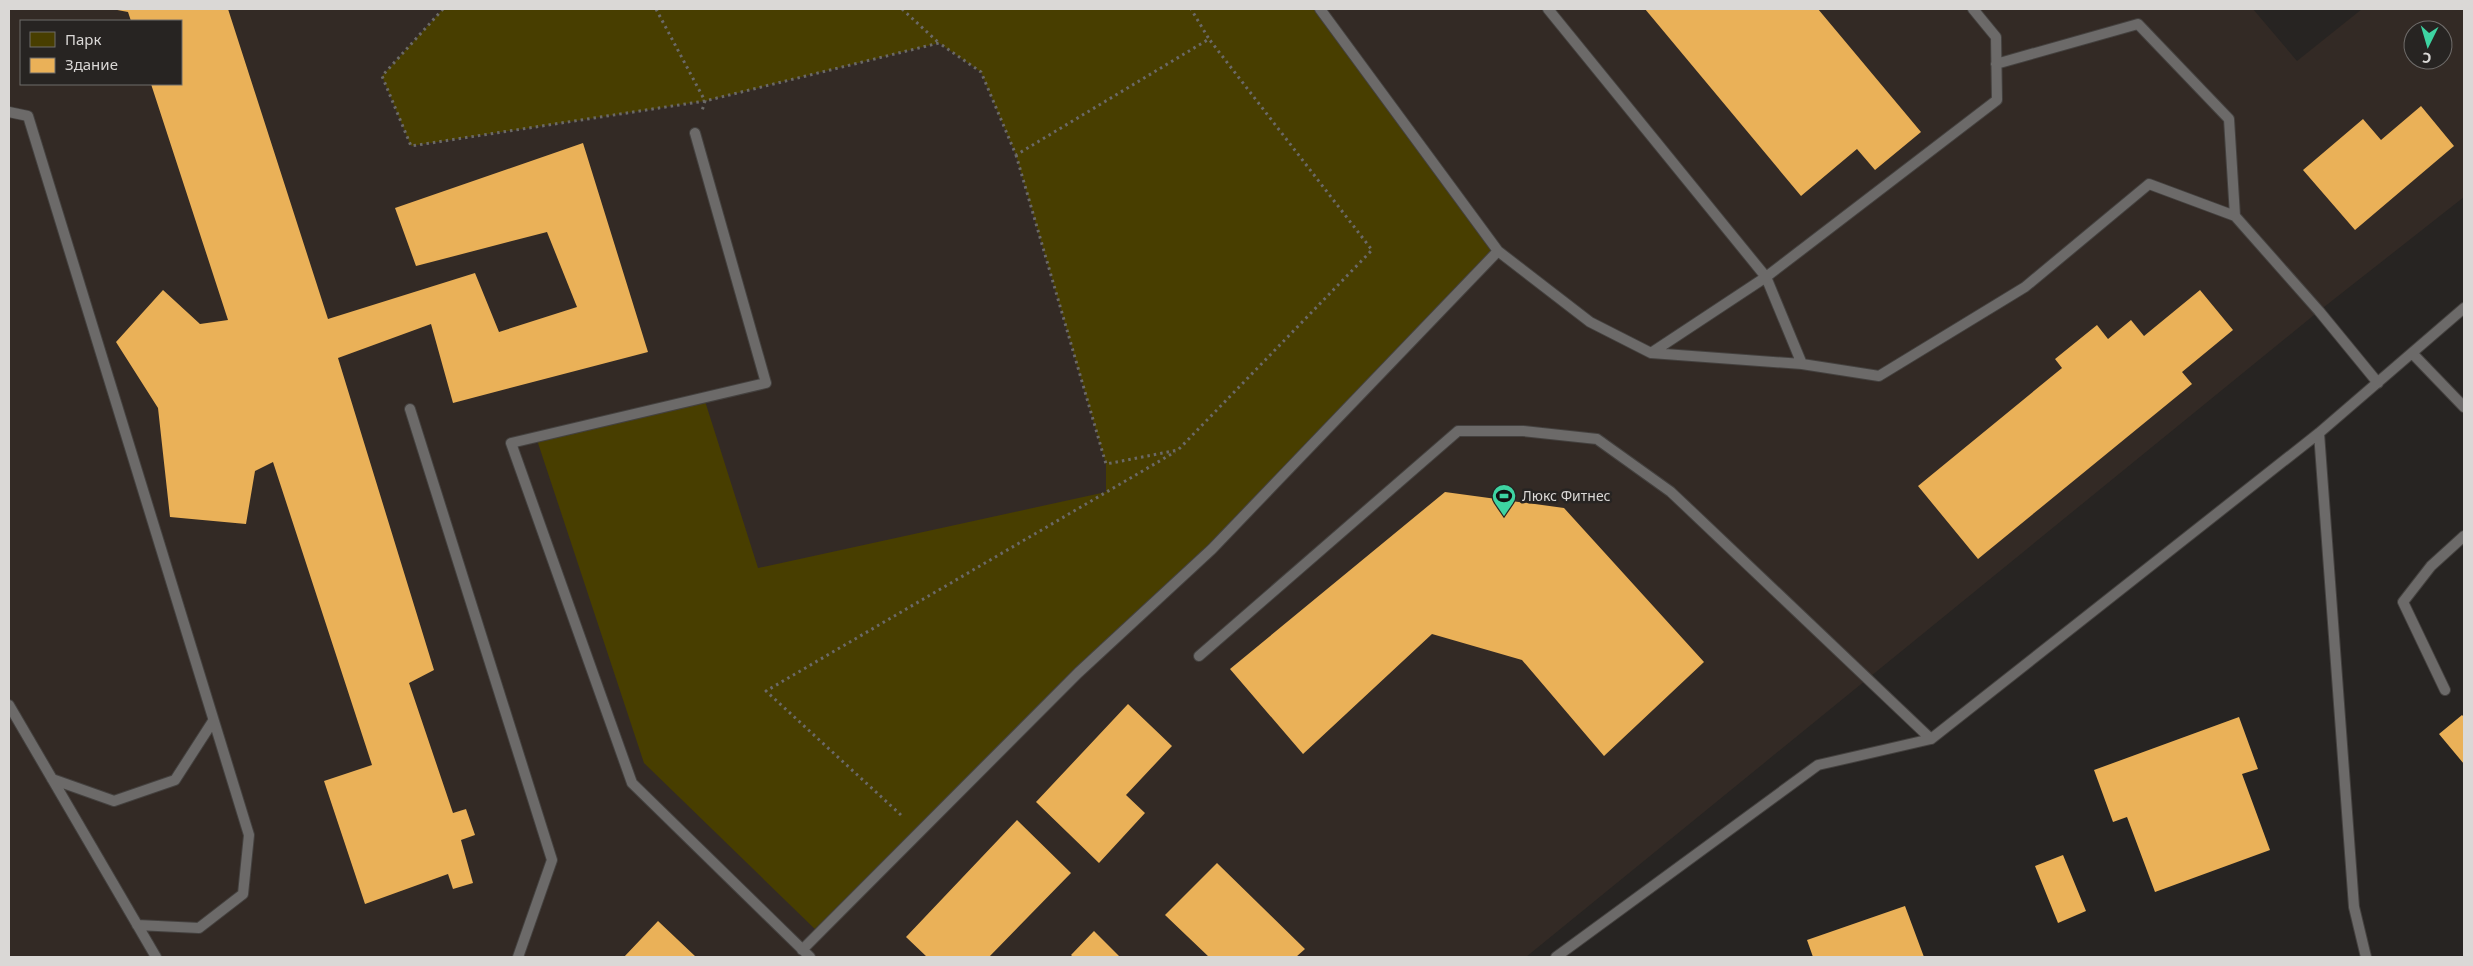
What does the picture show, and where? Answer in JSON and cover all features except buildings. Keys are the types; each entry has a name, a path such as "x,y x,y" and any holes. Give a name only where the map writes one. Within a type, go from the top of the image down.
{"lane":[{"path":"1548,9 1766,277 1802,364"},
{"path":"1651,353 1766,277 1997,100 1996,37 1973,9"},
{"path":"1326,11 1498,251 1590,322 1651,353 1802,364 1879,376 2024,287 2149,184 2235,216 2319,311 2378,382"},
{"path":"1996,64 2138,24 2230,119 2235,216"},
{"path":"9,112 28,116 249,835 243,894 199,928 137,925"},
{"path":"695,133 766,383 511,443 632,783 806,954 919,833 1078,673 1212,549 1498,251"},
{"path":"1556,957 1818,765 1931,739 2319,433 2464,308"},
{"path":"2412,353 2464,407"},
{"path":"410,409 552,860 518,957"},
{"path":"1199,656 1458,431 1523,431 1597,439 1671,492 1931,739"},
{"path":"2319,433 2354,907 2366,957"},
{"path":"2445,690 2403,602 2431,566 2464,536"},
{"path":"9,705 156,957"},
{"path":"52,779 114,801 175,780 213,721"}],"path":[{"path":"442,9 382,76 411,146 705,101 939,44"},
{"path":"656,9 705,101"},
{"path":"902,9 939,44 981,72 1016,156 1106,464 1178,450"},
{"path":"919,833 766,691 1178,450 1372,250 1209,39 1191,9"},
{"path":"1016,156 1209,39"}],"shaded area":[{"path":"9,9 2253,9 2297,61 2362,9 2464,9 2464,197 2319,311 1526,957 9,957"}],"green space":[{"path":"443,9 1320,9 1498,251 1212,549 919,833 819,933 644,763 536,437 704,398 758,568 1106,492 1106,464 1016,155 981,72 939,43 705,101 411,146 382,76"}],"place":[{"name":"Люкс Фитнес","path":"1504,517"}]}
